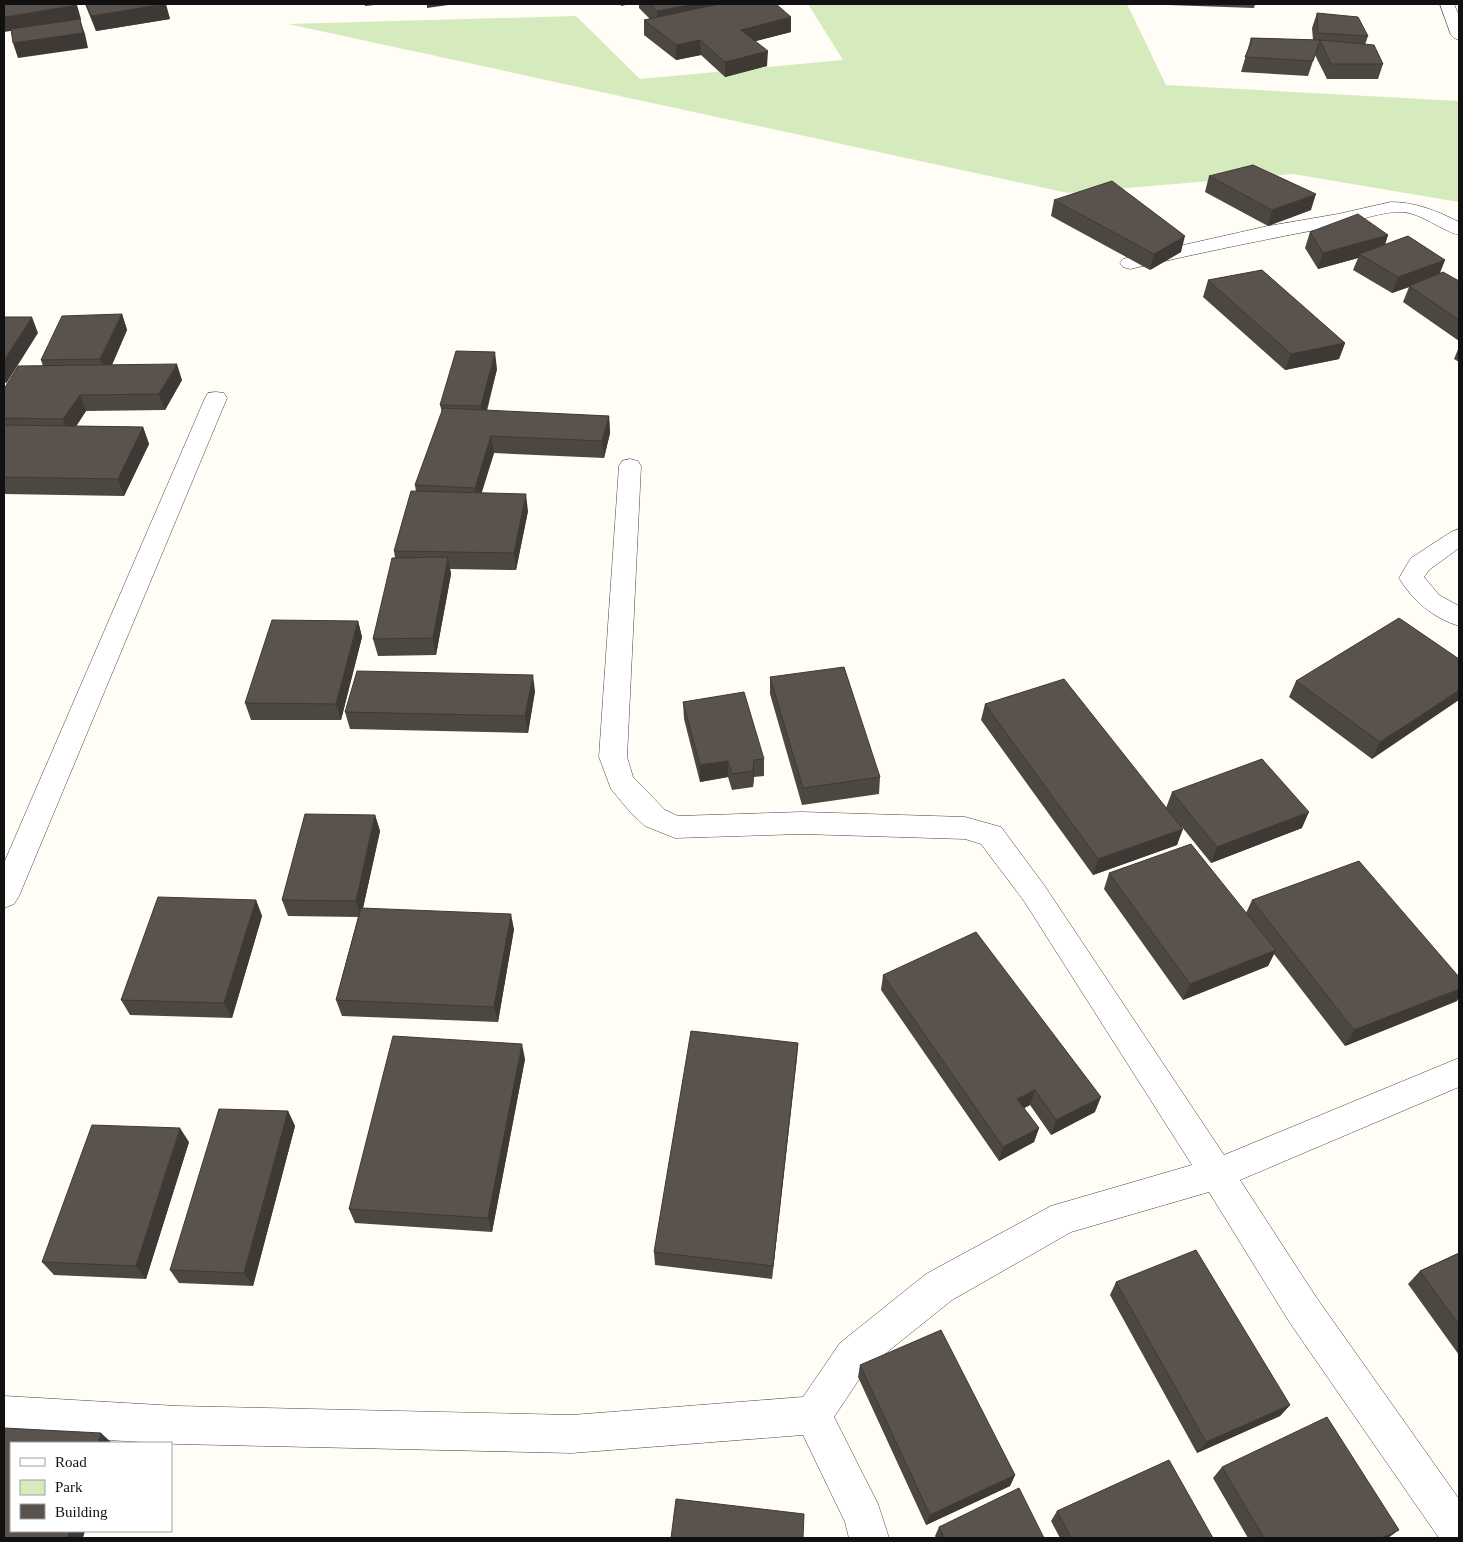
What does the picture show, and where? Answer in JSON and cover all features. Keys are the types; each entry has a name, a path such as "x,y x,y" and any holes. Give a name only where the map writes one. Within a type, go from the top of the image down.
{"street":[{"path":"1447,4 1459,35"},
{"path":"1130,264 1268,232 1338,220 1391,207 1406,207 1428,214 1459,229"},
{"path":"4,896 216,398"},
{"path":"630,466 613,757 622,782 655,818 675,827 802,823 965,828 991,835 1034,893 1303,1310 1459,1533"},
{"path":"1459,537 1420,564 1411,578 1430,601 1459,617"},
{"path":"813,1415 852,1356 939,1286 1064,1218 1217,1174 1459,1072"},
{"path":"4,1415 177,1425 572,1434 813,1415"},
{"path":"813,1415 864,1518 869,1538"}],"green space":[{"path":"808,4 1127,4 1166,85 1459,101 1459,202 1293,174 1068,193 288,24 576,16 640,79 843,60"}],"building":[{"path":"4,4 76,4 77,5 4,17"},
{"path":"86,4 166,4 91,16"},
{"path":"649,4 695,4 657,11"},
{"path":"719,4 776,4 791,17 741,30 768,51 725,62 700,40 676,45 644,20"},
{"path":"1317,13 1358,17 1368,36 1318,33"},
{"path":"80,19 83,33 13,43 11,29"},
{"path":"1251,38 1320,40 1313,61 1245,57 1251,43"},
{"path":"1320,40 1374,45 1383,64 1331,64"},
{"path":"1253,165 1316,194 1272,210 1209,176"},
{"path":"1112,181 1185,236 1154,254 1054,200"},
{"path":"1358,214 1388,235 1323,253 1310,232"},
{"path":"1408,236 1445,260 1398,277 1359,254"},
{"path":"1262,270 1345,343 1291,354 1208,280"},
{"path":"1443,272 1459,281 1459,320 1409,286"},
{"path":"122,314 100,359 41,360 62,316"},
{"path":"4,317 32,317 4,360"},
{"path":"456,351 495,352 481,406 440,405"},
{"path":"177,364 159,394 80,395 63,419 4,418 4,389 18,366"},
{"path":"443,408 609,416 602,441 491,436 475,488 415,485"},
{"path":"4,425 143,427 118,479 4,477"},
{"path":"411,491 526,494 514,553 394,551"},
{"path":"448,557 433,638 373,639 392,558"},
{"path":"1399,618 1459,659 1459,690 1380,742 1296,681"},
{"path":"272,620 358,621 336,704 245,703"},
{"path":"844,667 880,777 803,788 770,677"},
{"path":"357,671 533,675 525,716 345,712"},
{"path":"1064,679 1183,829 1098,859 985,704"},
{"path":"744,692 764,759 754,760 753,771 732,774 728,761 700,765 683,702"},
{"path":"1262,759 1309,812 1217,847 1172,792"},
{"path":"305,814 375,815 356,901 282,900"},
{"path":"1191,844 1276,950 1190,984 1109,873"},
{"path":"1359,861 1459,977 1459,989 1354,1030 1252,900"},
{"path":"158,897 256,900 224,1003 121,1000"},
{"path":"361,908 511,914 494,1007 336,1000"},
{"path":"976,932 1101,1097 1056,1120 1035,1090 1017,1099 1039,1128 1003,1147 883,975"},
{"path":"691,1031 798,1043 773,1266 654,1252"},
{"path":"393,1036 522,1044 488,1218 349,1209"},
{"path":"219,1109 288,1111 244,1273 170,1270"},
{"path":"92,1125 180,1128 136,1266 42,1262"},
{"path":"1196,1250 1290,1405 1206,1442 1116,1282"},
{"path":"1459,1253 1459,1325 1420,1271"},
{"path":"941,1330 1015,1475 930,1515 860,1365"},
{"path":"1327,1417 1399,1530 1381,1538 1264,1538 1222,1467"},
{"path":"4,1428 101,1433 98,1442 10,1442 10,1532 70,1532 67,1538 4,1538"},
{"path":"1169,1460 1213,1538 1071,1538 1057,1511"},
{"path":"1019,1488 1044,1538 944,1538 939,1527"},
{"path":"676,1499 804,1514 803,1538 671,1538"}]}
